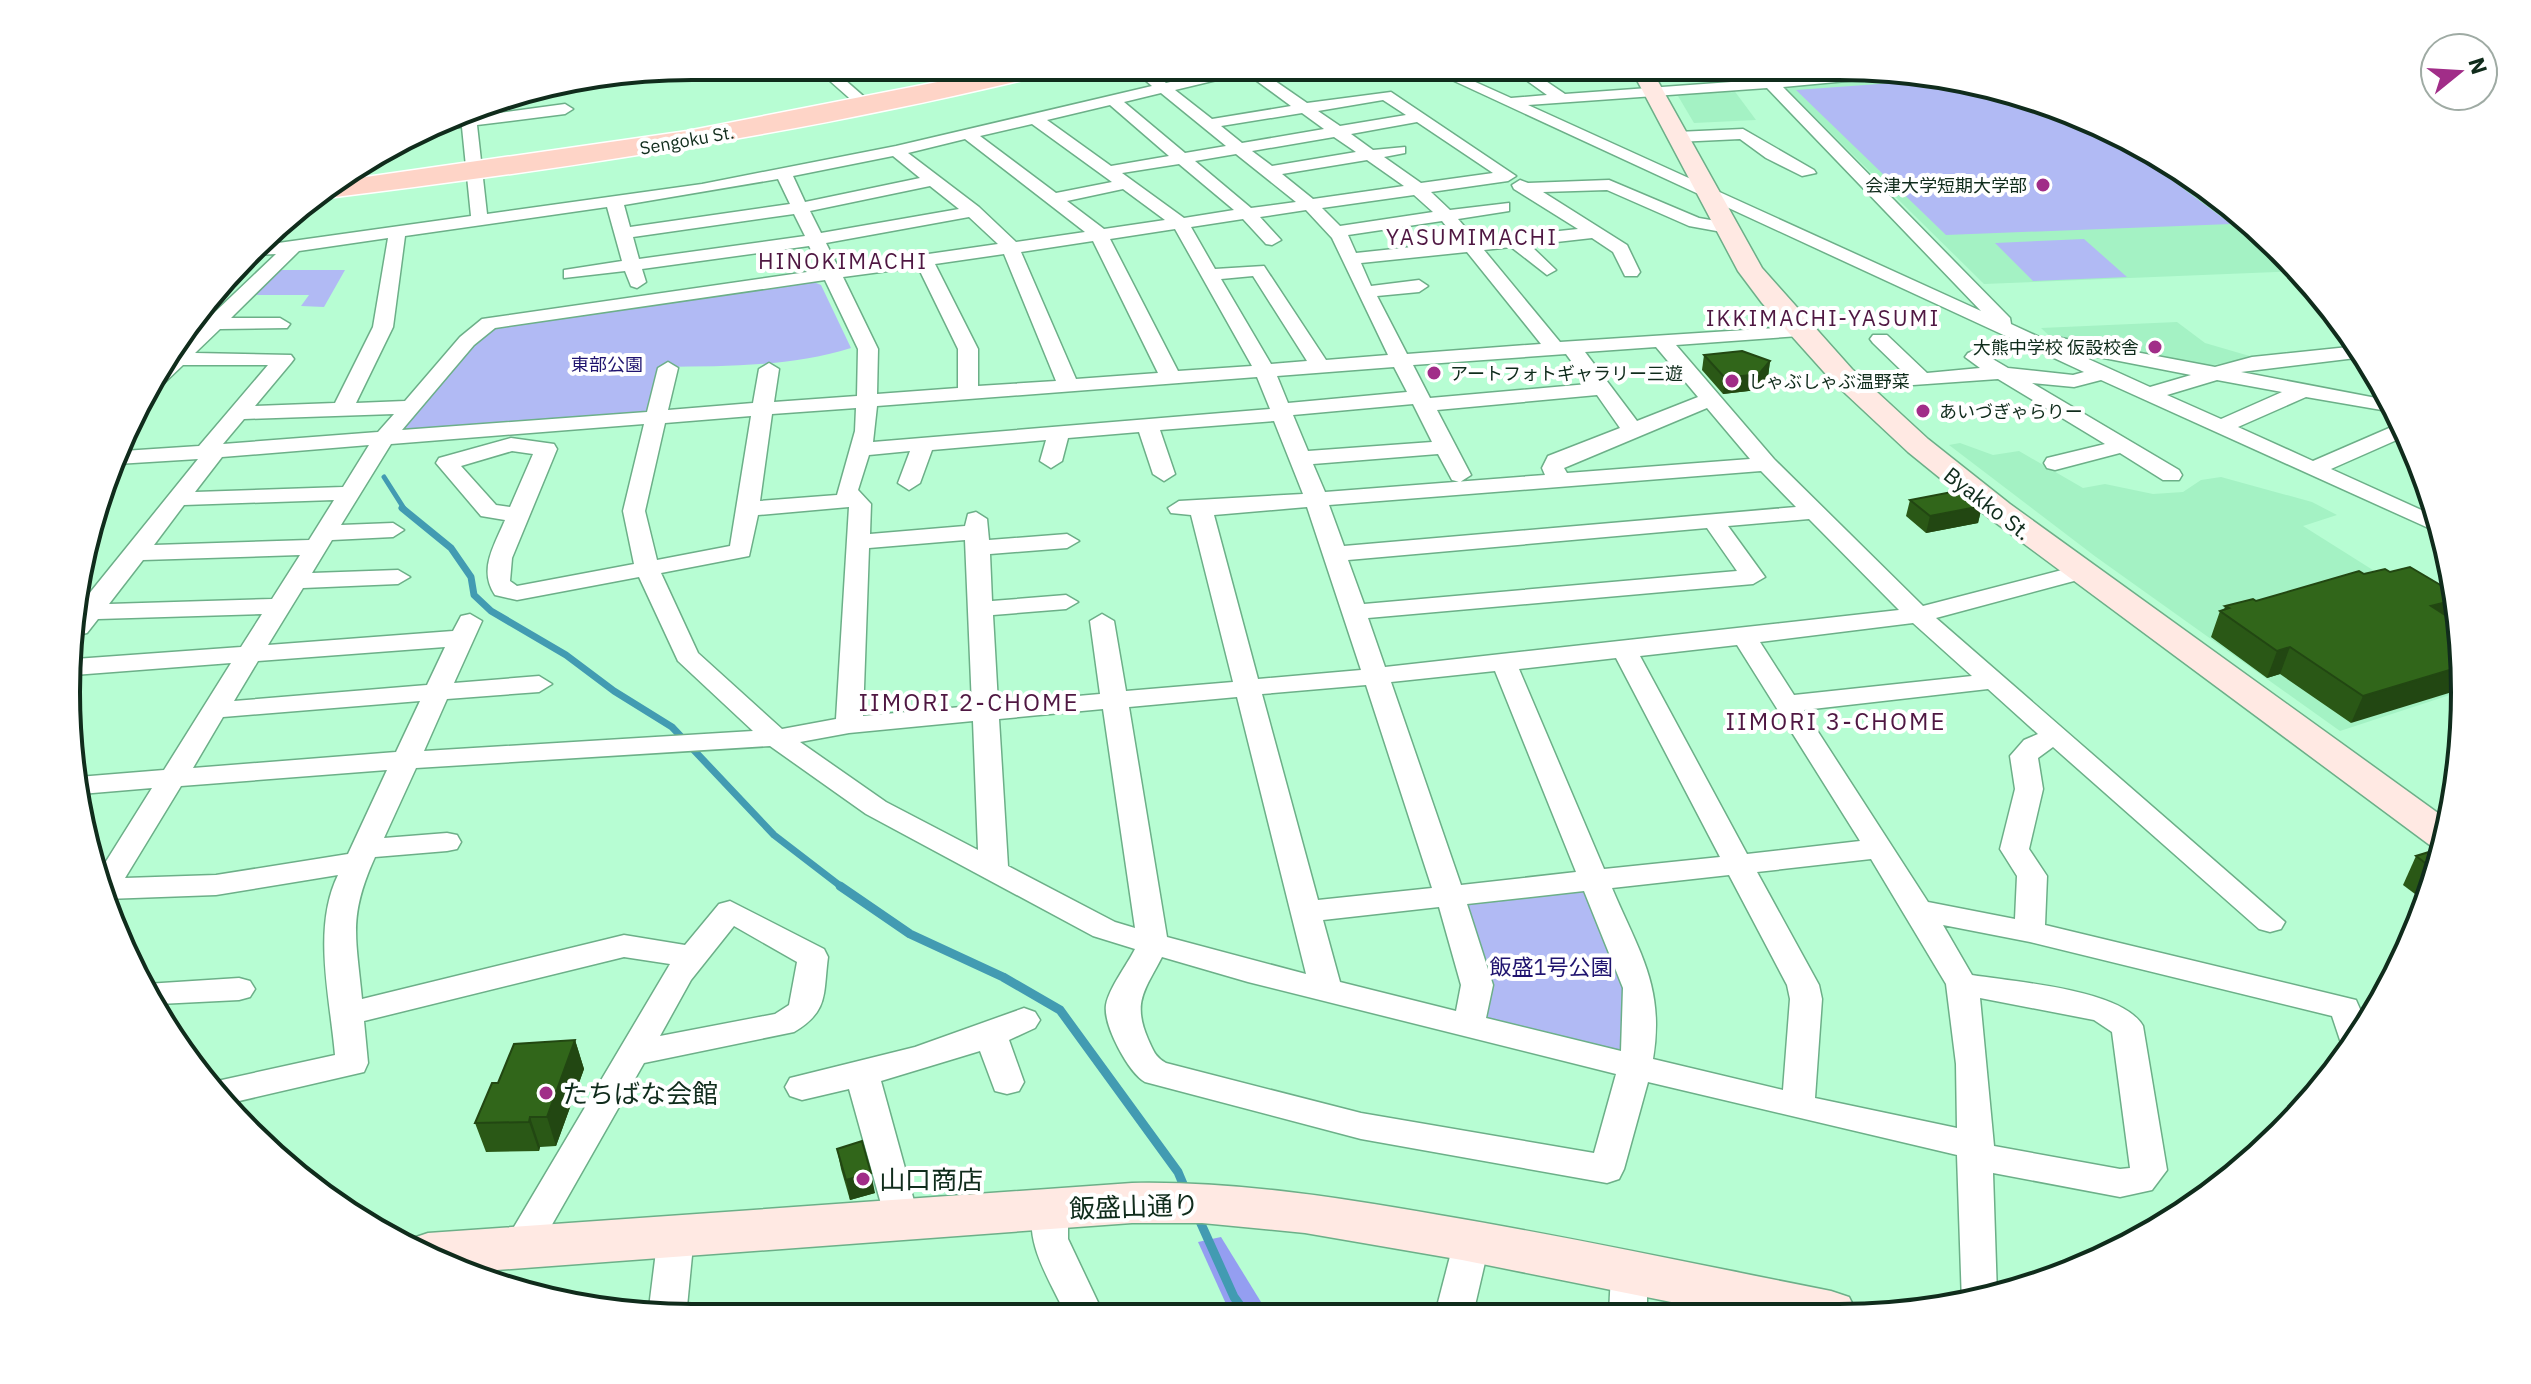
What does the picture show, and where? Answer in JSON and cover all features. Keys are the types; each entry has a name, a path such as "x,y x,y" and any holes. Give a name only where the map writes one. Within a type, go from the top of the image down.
{"main road":[{"name":"Sengoku St.","path":"358,179 472,170 861,101 955,80"},
{"name":"Sengoku St.","path":"346,187 822,116 988,80"}],"street":[{"path":"836,80 861,101"},
{"path":"1152,80 1308,203 1335,232 1460,475"},
{"path":"269,250 615,204 896,151 1198,80"},
{"path":"1267,80 1417,188 1447,216 1470,246 1600,389 1633,431"},
{"path":"1461,80 2426,520"},
{"path":"1535,80 1562,98"},
{"path":"1511,102 1562,98 1648,80 1737,86 1821,80"},
{"name":"Byakko St.","path":"1648,80 1722,227 1762,285 1849,386 1982,500 2435,830"},
{"path":"1730,80 1737,86"},
{"path":"1768,80 2025,339"},
{"path":"1207,124 1386,95 1621,249 1631,272"},
{"path":"1113,100 1246,212 1272,240"},
{"path":"489,115 565,109"},
{"path":"1108,171 1420,117"},
{"path":"1035,119 1179,222 1264,369 1316,499 1451,897 1477,985 1469,1023"},
{"path":"469,122 472,170 480,222"},
{"path":"968,134 1098,233 1170,376"},
{"path":"1677,137 1743,134 1772,155 1808,173"},
{"path":"1267,172 1399,150"},
{"path":"896,151 973,211 1010,246 1068,384"},
{"path":"783,173 866,342 862,449 846,492 860,504 849,725"},
{"path":"109,877 218,710 384,438 407,407 467,341 489,323 1508,176"},
{"path":"623,233 801,208 933,180"},
{"path":"1052,199 1125,184"},
{"path":"1525,188 1609,185 1695,222 1722,227"},
{"path":"615,204 641,300"},
{"path":"1335,232 1503,207"},
{"path":"570,274 817,240 973,211"},
{"path":"1350,259 1594,233"},
{"path":"342,410 383,327 397,234"},
{"path":"1515,241 1547,270"},
{"path":"191,340 293,247"},
{"path":"923,259 968,349 968,392"},
{"path":"1210,275 1258,270 1319,364"},
{"path":"1365,292 1419,286"},
{"path":"211,323 280,324"},
{"path":"127,458 384,438 514,436 654,417 1319,364 1799,330"},
{"path":"1660,339 1766,464 1918,615 2270,922"},
{"path":"1880,339 1921,378"},
{"path":"2171,475 1975,357 2025,339 2046,341 2379,405"},
{"path":"2147,394 2279,358 2349,353"},
{"path":"85,614 136,553 239,413 284,359 179,358"},
{"path":"668,368 634,511 647,569 687,656 776,738 876,808 1104,929 1326,990 1977,1151 2120,1183 2140,1180 2150,1170 2127,1026 2103,1010 1962,984"},
{"path":"518,515 489,511 447,463 514,436 546,449 496,571 504,590 517,593 741,551 769,369"},
{"path":"1849,386 1921,378 2007,374 2074,381 2101,373"},
{"path":"862,449 1281,412 1600,389"},
{"path":"2220,427 2300,392"},
{"path":"1559,480 1553,468 1556,461 1711,399"},
{"path":"239,413 407,407"},
{"path":"1148,426 1164,474"},
{"path":"1051,461 1059,433"},
{"path":"2312,469 2393,433"},
{"path":"909,483 923,444"},
{"path":"2055,463 2124,446"},
{"path":"1300,458 1446,447"},
{"path":"1326,990 1248,687 1190,509 1766,464"},
{"path":"178,499 349,493"},
{"path":"747,509 856,500"},
{"path":"1335,554 1813,512"},
{"path":"1355,612 1753,577 1713,521"},
{"path":"136,553 321,540 393,530"},
{"path":"858,542 976,533 1067,541"},
{"path":"976,533 994,872"},
{"path":"87,785 405,760 776,738 849,725 1504,663 1918,615 2081,572"},
{"path":"297,581 398,577"},
{"path":"980,609 1066,602"},
{"path":"85,617 281,606"},
{"path":"1102,621 1153,944 1122,1005 1124,1020 1144,1066 1157,1073 1361,1126 1607,1169 1634,1066 1642,1001 1504,663"},
{"path":"81,667 251,655 466,630 343,895 339,921 352,1063 228,1091"},
{"path":"1744,637 1962,984 1972,1064 1977,1151 1979,1287"},
{"path":"1624,650 1803,985 1806,999 1798,1107"},
{"path":"1786,704 1993,681"},
{"path":"218,710 539,684"},
{"path":"2030,932 2032,876 2014,849 2029,789 2024,756 2034,746 2057,736"},
{"path":"110,883 216,885 447,842"},
{"path":"1306,912 1877,849"},
{"path":"1918,910 2030,932 2345,1008 2351,1027"},
{"path":"520,1247 633,1053 692,957 730,911 813,957 804,1011 783,1024 633,1053"},
{"path":"347,1014 624,946 692,957"},
{"path":"159,993 239,989"},
{"path":"802,1087 862,1074 991,1035 1024,1020"},
{"path":"991,1035 1007,1082"},
{"path":"862,1074 901,1219"},
{"name":"飯盛山通り","path":"448,1253 901,1219 1193,1202 1300,1212 1472,1241 1628,1293 1740,1304"},
{"path":"1050,1210 1050,1239 1080,1304"},
{"path":"668,1303 676,1235"},
{"path":"1456,1304 1472,1241"}],"shaded area":[{"name":"会津大学短期大学部","path":"1856,80 1919,85 2036,112 2110,143 2179,183 2243,232 2284,272 1984,284 1783,86"},
{"path":"1733,89 1756,120 1694,123 1678,96"},
{"name":"大熊中学校 仮設校舎","path":"2177,322 2205,343 2253,357 2209,366 2055,341 2041,328"},
{"path":"1960,443 1993,455 2019,451 2083,488 2105,484 2153,494 2183,492 2201,480 2221,477 2312,502 2337,515 2303,526 2446,616 2451,695 2340,731 2096,557 1949,445"},
{"path":"1221,1237 1262,1304 1226,1304 1198,1242"}],"green space":[{"name":"会津大学短期大学部","path":"1896,83 1958,92 2036,112 2110,143 2145,162 2231,224 1946,235 1796,90"},
{"path":"2084,239 2127,277 2033,281 1995,243"},
{"path":"273,270 345,270 324,307 301,306 309,295 247,295"},
{"name":"東部公園","path":"809,280 821,285 851,348 782,362 664,367 652,416 389,436 486,326"},
{"name":"飯盛1号公園","path":"1592,887 1621,953 1628,1059 1477,1020 1459,902"}],"building":[{"path":"1742,351 1770,361 1759,374 1725,378 1704,355"},
{"path":"1962,490 1982,506 1930,516 1910,500"},
{"path":"2410,567 2441,585 2444,603 2431,606 2446,616 2450,670 2363,696 2290,647 2277,651 2220,611 2229,608 2225,606 2253,599 2256,601 2359,571 2364,574 2385,569 2390,572"},
{"path":"2429,852 2426,864 2416,856"},
{"path":"575,1040 547,1117 530,1117 529,1122 475,1123 492,1083 498,1083 514,1044"},
{"path":"862,1141 871,1173 846,1180 837,1149"}],"waterway":[{"path":"384,477 405,510"},
{"path":"402,508 451,548 471,577 474,595 491,611 566,655 614,691 672,727 774,835 843,888"},
{"path":"840,886 910,934 1003,977 1060,1010 1178,1172 1186,1191"},
{"path":"1198,1217 1239,1304"}],"place":[{"name":"会津大学短期大学部","path":"2043,185"},
{"name":"大熊中学校 仮設校舎","path":"2155,347"},
{"name":"アートフォトギャラリー三遊","path":"1434,373"},
{"name":"しゃぶしゃぶ温野菜","path":"1732,381"},
{"name":"あいづぎゃらりー","path":"1923,411"},
{"name":"たちばな会館","path":"546,1093"},
{"name":"山口商店","path":"863,1179"}],"district":[{"name":"YASUMIMACHI","path":"1472,236"},
{"name":"HINOKIMACHI","path":"843,260"},
{"name":"IKKIMACHI-YASUMI","path":"1823,317"},
{"name":"IIMORI 2-CHOME","path":"969,702"},
{"name":"IIMORI 3-CHOME","path":"1836,721"}]}
